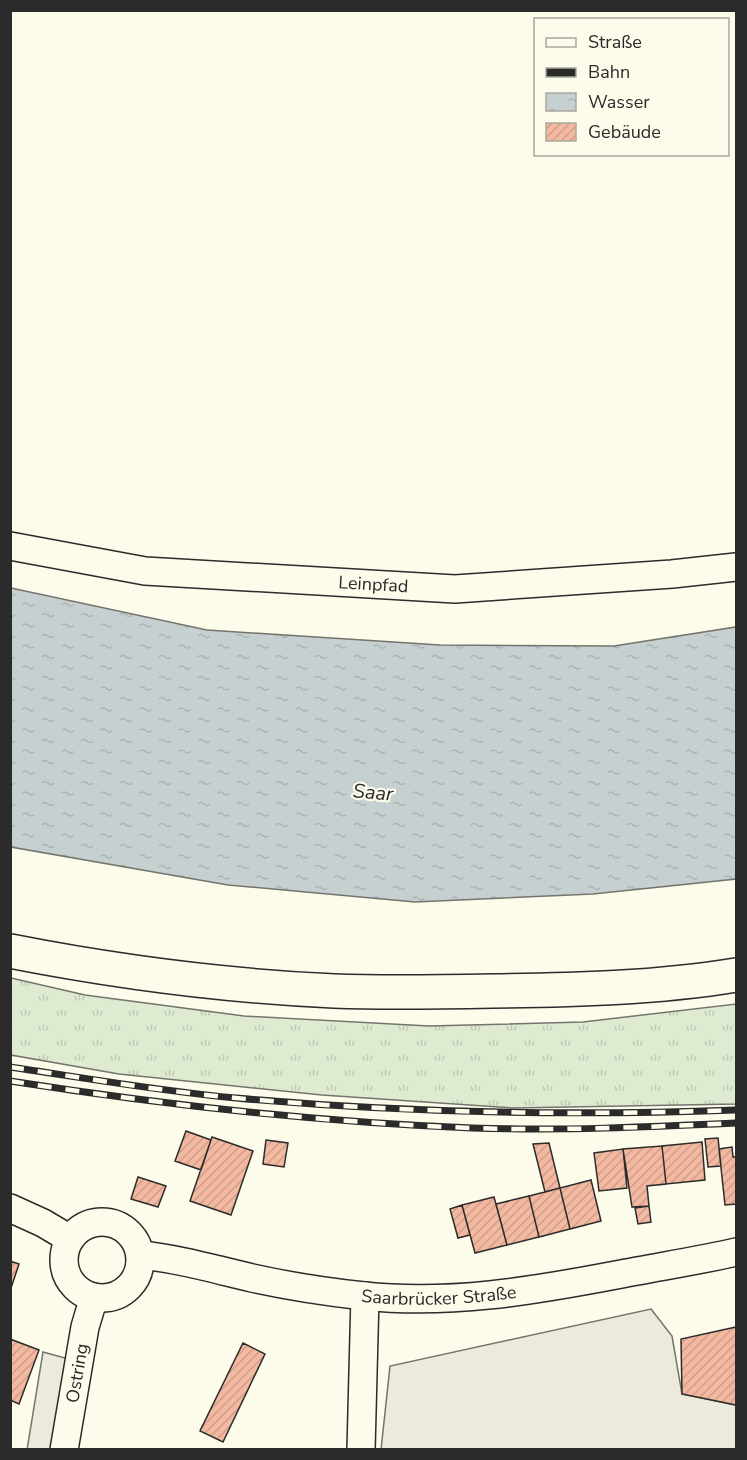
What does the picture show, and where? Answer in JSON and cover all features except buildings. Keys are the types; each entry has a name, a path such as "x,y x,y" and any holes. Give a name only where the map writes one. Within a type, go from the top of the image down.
{"main road":[{"path":"10,951 72,963 157,975 269,987 335,991 558,990 641,985 736,975"}],"street":[{"name":"Leinpfad","path":"10,546 145,571 455,589 672,574 736,567"},
{"path":"10,1208 43,1223 70,1239"},
{"path":"101,1221 113,1223 132,1235 141,1255 136,1279 118,1295 106,1298 83,1293 73,1285 67,1274 65,1257 70,1239 89,1224 101,1221"},
{"name":"Saarbrücker Straße","path":"141,1255 175,1259 254,1278 365,1296 443,1300 507,1294 736,1252"},
{"path":"361,1449 365,1296"},
{"name":"Ostring","path":"64,1449 85,1327 94,1297"}],"green space":[{"path":"11,978 85,995 244,1016 429,1026 583,1022 736,1004 736,1104 512,1108 322,1095 119,1074 11,1055"}],"shaded area":[{"path":"651,1309 672,1336 682,1394 736,1405 736,1449 381,1450 390,1366"},
{"path":"43,1352 76,1361 60,1449 27,1450"}],"water":[{"name":"Saar","path":"11,588 207,630 440,645 614,646 736,627 736,879 593,894 415,902 228,885 11,847"}],"railway":[{"path":"10,1067 208,1095 361,1107 548,1113 736,1110"},
{"path":"10,1081 126,1098 356,1122 538,1129 736,1123"}]}
